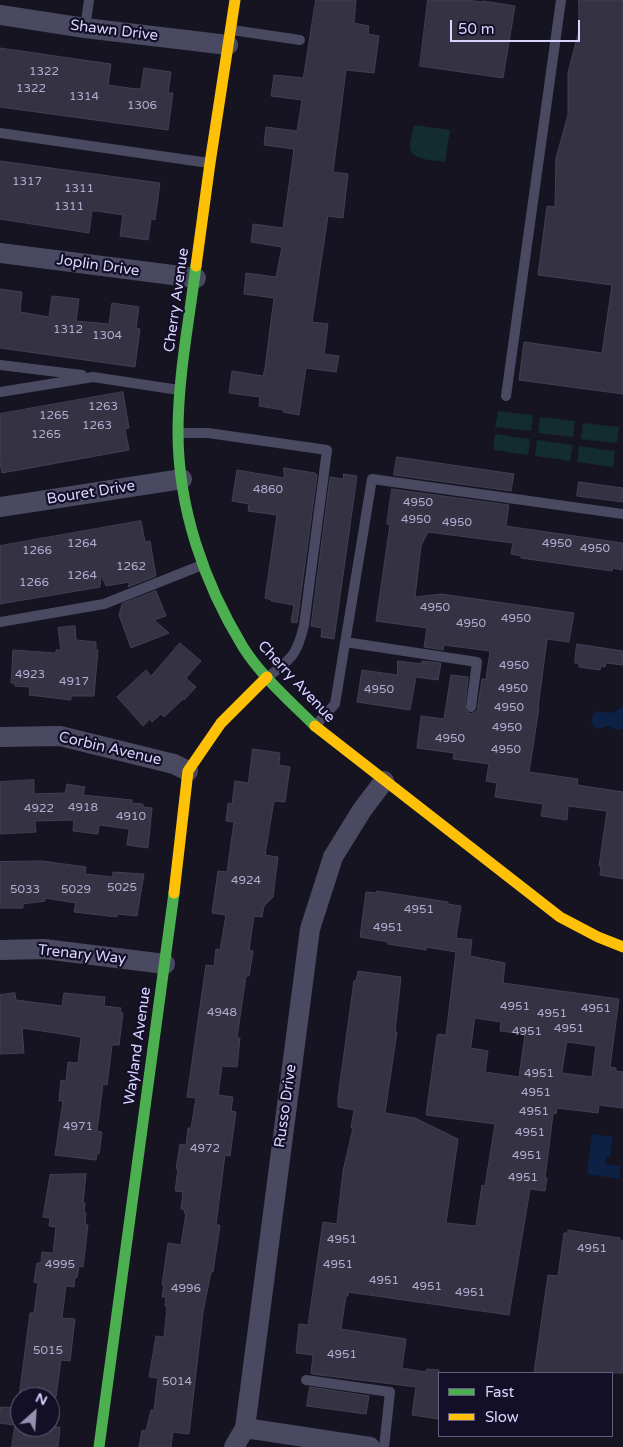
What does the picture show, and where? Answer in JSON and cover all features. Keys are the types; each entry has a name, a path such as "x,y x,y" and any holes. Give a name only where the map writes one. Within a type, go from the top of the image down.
{"street":[{"name":"Cherry Avenue","path":"235,0 210,163 180,390 178,433 182,479 190,525 214,592 240,640 267,677 315,726 560,917 598,937 623,947"},
{"name":"Shawn Drive","path":"0,15 85,28 229,38"},
{"name":"Joplin Drive","path":"0,253 196,278"},
{"name":"Bouret Drive","path":"0,507 182,479"},
{"name":"Wayland Avenue","path":"99,1447 188,771 221,723 267,677"},
{"name":"Corbin Avenue","path":"0,737 60,736 174,764 188,771"},
{"name":"Russo Drive","path":"234,1447 245,1428 310,929 332,856 362,810 384,781"},
{"name":"Trenary Way","path":"0,950 44,949 164,964"},
{"path":"245,1428 370,1447"}],"lane":[{"path":"85,28 89,0"},
{"path":"506,396 561,0"},
{"path":"229,38 300,40"},
{"path":"0,133 210,163"},
{"path":"0,365 180,390"},
{"path":"0,392 93,377"},
{"path":"178,433 208,433 327,450 304,625 300,640 291,658 267,677"},
{"path":"315,726 335,704 372,479 623,514"},
{"path":"0,622 104,604 203,565"},
{"path":"345,642 477,662 471,707"},
{"path":"306,1380 390,1392 384,1447"}],"green space":[{"path":"414,125 450,130 445,162 419,158 412,152 410,142"},
{"path":"498,411 533,415 531,431 495,427"},
{"path":"540,417 575,421 573,437 538,433"},
{"path":"583,423 619,427 617,443 581,439"},
{"path":"495,434 530,439 528,455 493,450"},
{"path":"537,440 573,445 570,461 535,456"},
{"path":"579,446 615,451 613,467 577,462"}],"water":[{"path":"623,707 623,728 616,729 609,726 598,729 591,723 593,714 597,711 611,713"},
{"path":"592,1134 613,1137 610,1157 606,1157 605,1164 621,1166 619,1179 587,1174"}],"building":[{"path":"316,0 356,0 354,23 369,26 368,34 379,36 374,73 346,70 333,172 348,174 343,218 328,216 312,322 328,324 324,354 339,356 336,372 306,368 299,415 259,406 260,397 229,393 232,371 263,376 265,368 274,298 244,294 246,273 276,277 282,247 251,242 253,224 283,228 294,149 264,145 266,127 297,131 302,100 271,96 274,75 303,78"},
{"path":"428,0 483,1 515,6 503,78 420,66"},
{"path":"579,0 623,0 623,394 519,380 524,342 602,353 612,285 538,275 547,206 555,207 556,158 568,115 568,73 579,30"},
{"path":"0,48 111,64 108,85 136,89 141,88 144,68 171,72 168,93 173,93 168,130 0,107"},
{"path":"0,161 160,183 155,220 151,219 148,240 120,236 123,215 97,211 92,211 89,233 0,219"},
{"path":"0,289 22,292 20,312 49,317 52,296 79,299 76,321 109,324 112,303 139,307 136,328 140,329 135,367 0,348"},
{"path":"123,392 129,428 125,429 129,450 2,473 0,463 0,414"},
{"path":"397,457 514,474 511,491 394,475"},
{"path":"284,468 315,473 317,475 297,623 291,622 294,605 271,601 265,598 277,515 248,511 249,504 232,501 237,470 284,478"},
{"path":"344,474 357,476 334,639 321,637 322,628 311,626 330,477 343,479"},
{"path":"579,482 623,488 623,502 577,496"},
{"path":"392,489 509,505 506,526 623,543 622,570 613,568 612,571 521,558 521,556 511,554 513,543 428,532 421,546 415,597 441,594 574,613 569,642 547,639 529,772 578,779 577,785 623,792 623,879 600,875 601,866 599,866 607,811 568,806 567,820 541,816 543,804 495,797 497,783 486,781 489,764 453,759 454,753 417,748 421,716 444,719 451,675 468,677 465,709 470,714 477,711 482,679 486,679 490,651 444,645 443,650 424,647 427,628 376,621 390,525 387,524"},
{"path":"141,521 145,542 150,541 156,576 128,587 130,582 106,586 101,575 100,587 0,604 0,546"},
{"path":"156,591 166,616 154,620 169,633 131,648 119,615 122,604"},
{"path":"75,626 76,640 96,642 96,650 98,650 94,696 71,696 71,700 29,695 30,687 15,686 15,683 11,683 13,650 56,653 56,650 61,650 58,628"},
{"path":"180,643 201,661 186,678 196,687 164,717 161,714 152,722 150,719 143,726 117,697 146,670 151,676"},
{"path":"577,644 623,651 623,665 606,663 605,667 601,666 600,670 579,667 579,664 575,663"},
{"path":"398,661 422,664 422,661 441,663 438,680 416,677 410,710 357,702 362,670 397,675"},
{"path":"253,749 280,753 279,765 290,767 285,802 274,801 265,855 278,857 273,897 264,906 262,917 254,916 249,950 253,951 249,976 246,976 237,1038 240,1038 237,1067 222,1066 218,1095 233,1097 231,1111 236,1112 230,1156 225,1155 216,1225 220,1225 213,1272 211,1272 203,1312 189,1434 173,1432 171,1447 139,1447 142,1430 146,1431 151,1410 154,1410 158,1378 149,1377 156,1336 164,1337 167,1307 165,1306 166,1297 162,1297 164,1285 162,1285 168,1243 181,1245 186,1213 184,1213 185,1210 181,1209 183,1192 175,1191 178,1169 176,1169 180,1144 186,1145 188,1128 191,1128 196,1098 187,1097 206,965 214,966 216,949 220,950 226,915 212,913 218,871 227,872 234,822 226,821 228,803 232,804 235,781 248,783"},
{"path":"34,780 34,794 65,793 67,784 85,787 83,795 132,800 132,803 143,804 143,807 152,808 148,848 127,845 129,829 99,825 98,834 73,831 74,820 35,821 36,832 0,834 0,782"},
{"path":"42,861 86,867 85,874 113,877 113,872 144,874 137,916 117,914 117,917 74,912 76,903 45,898 45,901 23,904 23,908 0,908 0,862"},
{"path":"377,891 448,902 448,904 461,906 456,938 472,940 470,956 505,963 503,983 619,999 610,1067 616,1068 616,1071 623,1072 623,1108 599,1105 598,1113 557,1108 556,1114 554,1113 545,1191 530,1189 509,1315 348,1292 348,1296 346,1296 341,1329 406,1339 402,1368 425,1372 427,1369 439,1370 438,1419 412,1415 416,1387 312,1374 313,1355 296,1353 299,1324 308,1325 323,1222 337,1224 343,1171 353,1128 351,1128 354,1110 338,1107 338,1097 354,981 356,981 358,971 401,977 395,1032 397,1032 385,1113 415,1118 458,1139 446,1223 476,1226 482,1185 485,1186 495,1124 426,1115 437,1036 438,1034 446,1035 456,952 426,947 426,950 360,937 366,892 377,893","holes":["475,1018 501,1022 500,1031 525,1034 519,1077 485,1072 488,1051 471,1048","567,1042 596,1046 592,1077 562,1073"]},
{"path":"15,993 16,1000 62,1006 64,993 105,997 104,1006 121,1008 120,1012 123,1013 119,1045 112,1045 107,1085 103,1084 97,1131 102,1132 99,1154 97,1153 96,1160 55,1155 63,1101 59,1101 61,1080 66,1081 68,1062 78,1063 81,1037 22,1028 24,1053 0,1054 0,995"},
{"path":"86,1174 83,1203 85,1203 84,1213 86,1213 85,1225 88,1225 83,1267 79,1266 74,1287 66,1286 62,1318 75,1319 70,1361 61,1360 57,1387 20,1387 30,1313 34,1313 38,1283 34,1282 37,1263 41,1263 42,1252 53,1253 56,1227 49,1226 50,1218 43,1217 50,1175"},
{"path":"568,1230 620,1238 620,1241 623,1241 623,1373 534,1372 548,1275 558,1276 564,1233 568,1233"},
{"path":"310,1387 369,1396 366,1414 307,1406"},
{"path":"1,1407 10,1407 10,1424 0,1423"},
{"path":"14,1437 59,1437 58,1447 12,1447"}],"traffic: fast":[{"path":"196,266 178,411 179,460 188,517 205,571 216,597 243,647 268,679 315,726"},
{"path":"99,1447 174,893"}],"traffic: slow":[{"path":"196,266 235,0"},
{"path":"174,893 188,771 221,723 267,677"},
{"path":"315,726 560,917 598,937 623,947"}]}
